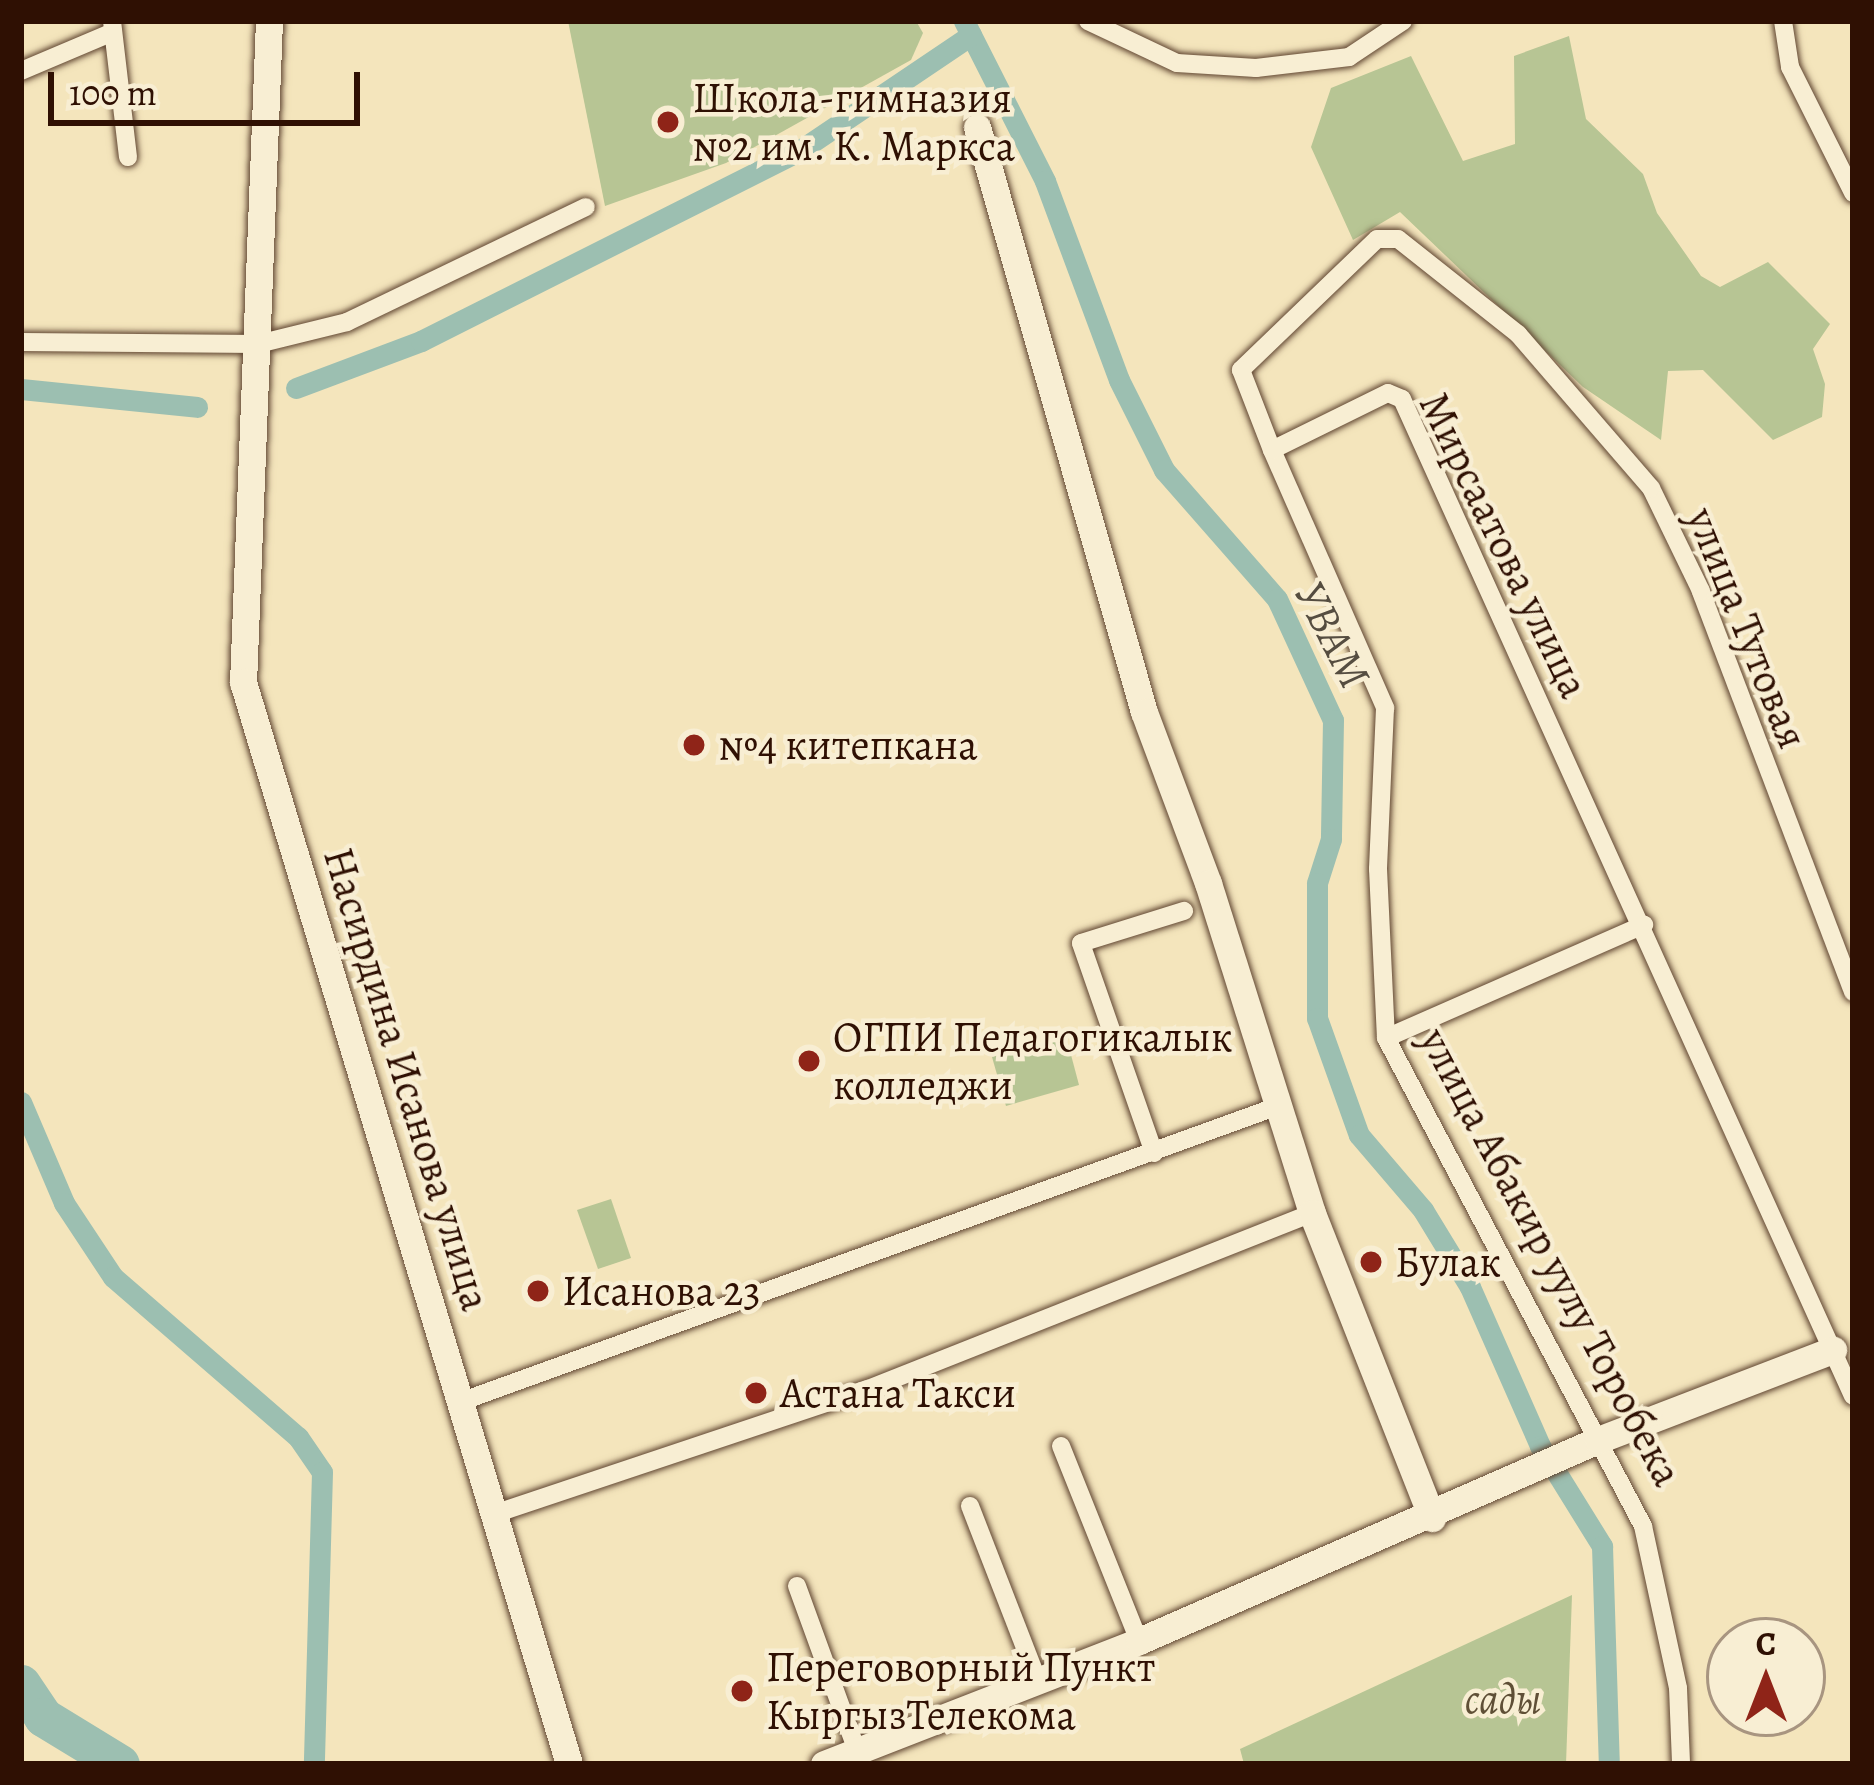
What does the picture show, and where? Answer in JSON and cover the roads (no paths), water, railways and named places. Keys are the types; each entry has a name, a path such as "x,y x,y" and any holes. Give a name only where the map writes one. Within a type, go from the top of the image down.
{"street":[{"name":"Насирдина Исанова улица","path":"268,21 256,408 241,588 243,682 569,1764"},
{"path":"1088,21 1177,63 1256,68 1349,57 1403,21"},
{"path":"1783,21 1790,67 1853,193"},
{"path":"21,71 112,27 128,157"},
{"path":"977,128 1144,712 1312,1213 1432,1518"},
{"path":"21,342 258,351 347,322 586,207"},
{"name":"улица Тутовая","path":"1272,450 1240,370 1368,247 1398,239 1518,334 1651,488 1701,591 1853,992"},
{"name":"Мирсаатова улица","path":"1272,450 1388,393 1402,398 1853,1396"},
{"name":"улица Абакир уулу Торобека","path":"1272,450 1385,708 1378,869 1386,1038 1590,1445 1643,1526 1678,1688 1681,1764"},
{"path":"1154,1153 1081,943 1184,911"},
{"path":"1386,1038 1644,925"},
{"path":"460,1402 1278,1106"},
{"path":"494,1514 868,1389 1312,1213"},
{"path":"824,1764 1139,1641 1432,1518 1590,1445 1833,1350"},
{"path":"1061,1446 1139,1641"},
{"path":"970,1506 1037,1681"},
{"path":"796,1586 857,1751"}],"waterway":[{"name":"УВАМ","path":"964,21 1045,181 1119,380 1164,470 1277,599 1333,720 1331,839 1317,883 1317,1018 1359,1135 1423,1210 1470,1287 1540,1446 1602,1546 1609,1764"},
{"path":"296,388 421,341 802,149 971,35"},
{"path":"21,389 197,407"},
{"path":"21,1102 64,1203 113,1277 298,1437 322,1472 314,1764"},
{"path":"21,1684 43,1717 120,1764"}],"place":[{"name":"Школа-гимназия №2 им. К. Маркса","path":"668,122"},
{"name":"№4 китепкана","path":"694,745"},
{"name":"ОГПИ Педагогикалык колледжи","path":"809,1061"},
{"name":"Булак","path":"1371,1262"},
{"name":"Исанова 23","path":"538,1291"},
{"name":"Астана Такси","path":"756,1393"},
{"name":"Переговорный Пункт КыргызТелекома","path":"742,1691"}],"park label":[{"name":"сады","path":"1503,1699"}]}
